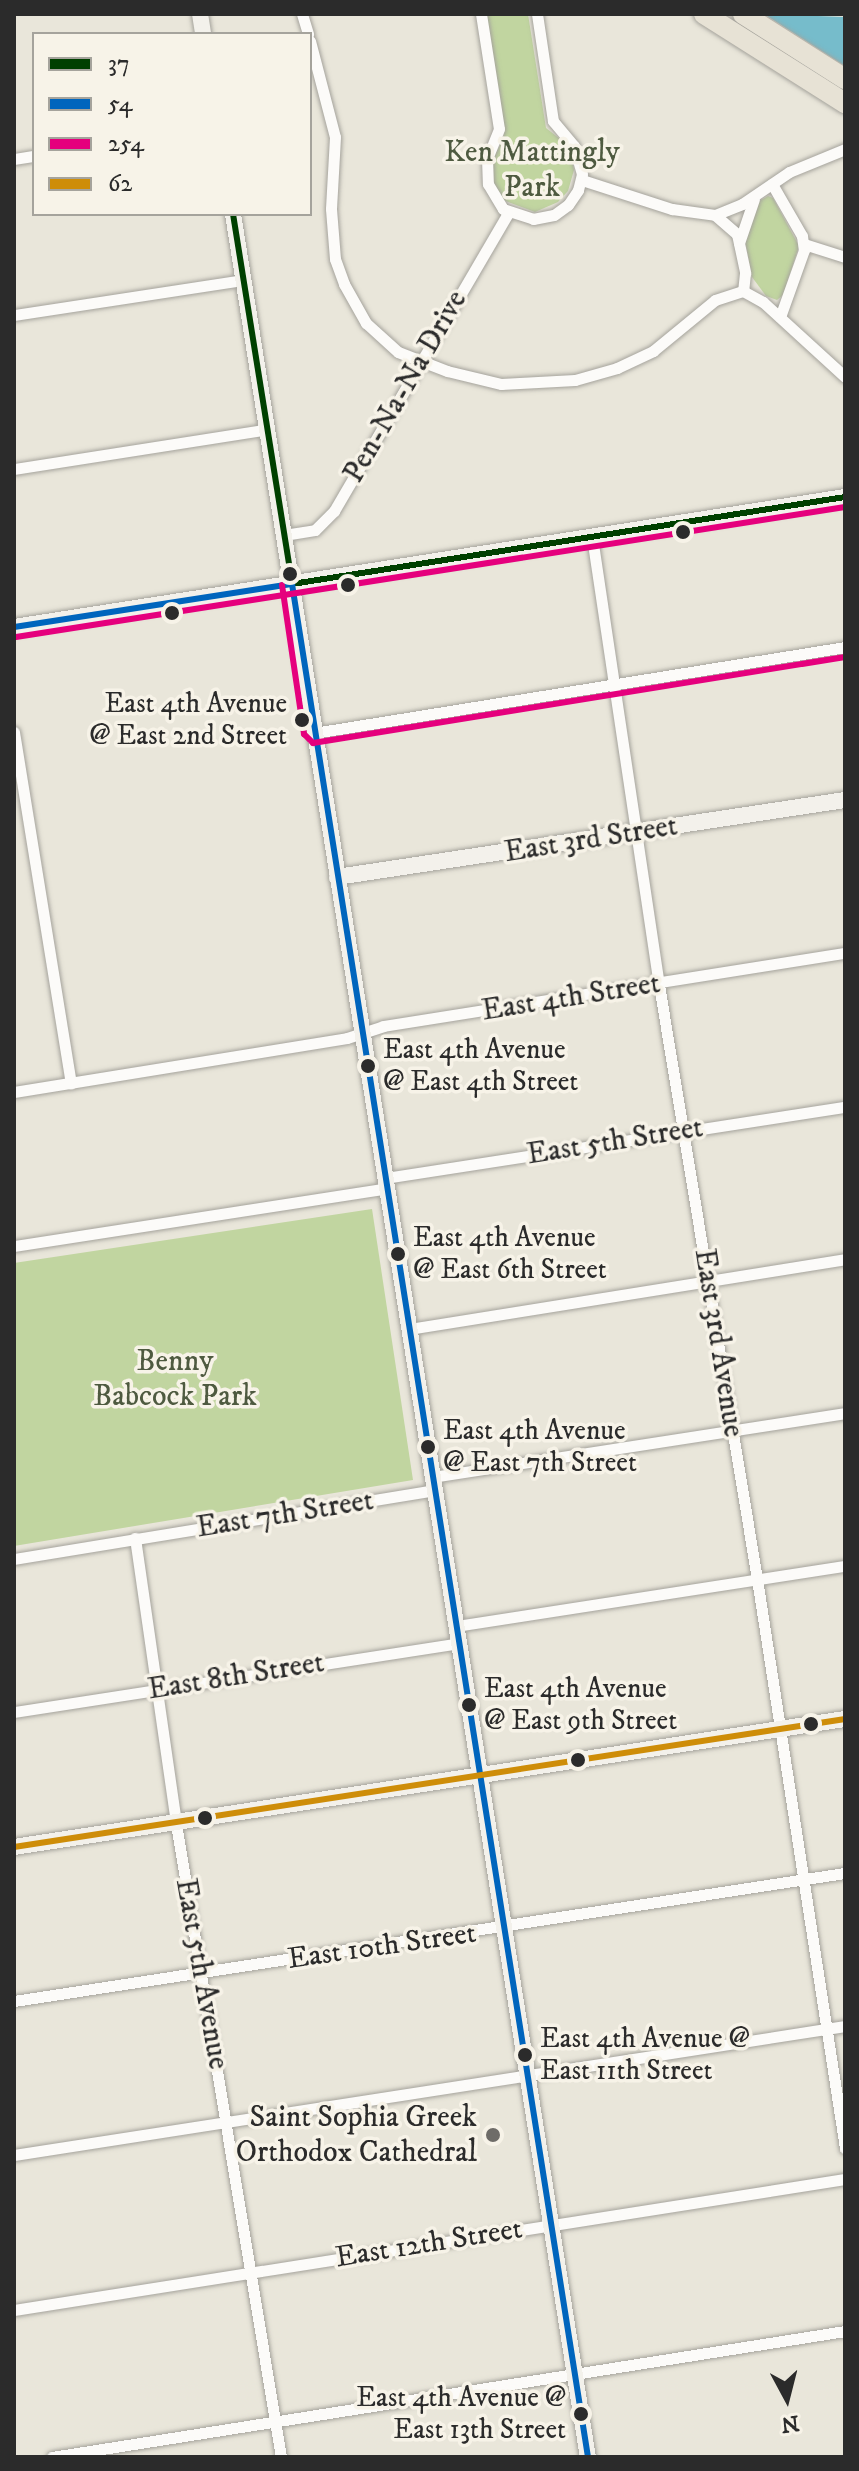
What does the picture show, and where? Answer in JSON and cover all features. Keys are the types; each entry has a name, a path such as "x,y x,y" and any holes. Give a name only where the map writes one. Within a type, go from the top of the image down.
{"highway":[{"path":"704,14 845,103"},
{"path":"743,14 845,79"}],"main road":[{"path":"233,216 588,2457"},
{"path":"14,627 845,497"},
{"name":"East 3rd Street","path":"337,877 845,800"},
{"path":"14,1847 845,1719"}],"street":[{"path":"481,14 499,129 488,153 486,179 496,202 508,213 528,219 554,215 571,202 582,180 577,150 553,121 537,14"},
{"path":"312,49 335,143 331,209 338,267 372,329 398,352 420,362 501,384 538,384 586,378 653,351 715,300 743,291 755,295 845,377"},
{"path":"715,215 756,195 797,168 845,149"},
{"path":"582,180 672,209 715,215 733,228 739,243 745,273 743,291"},
{"path":"772,184 804,244 802,262 780,317"},
{"path":"739,243 756,195"},
{"name":"Pen-Na-Na Drive","path":"284,535 315,530 330,516 508,213"},
{"path":"804,244 845,257"},
{"path":"14,315 243,280"},
{"path":"14,469 268,429"},
{"name":"East 3rd Avenue","path":"592,537 659,985 757,1579 845,2148"},
{"path":"314,733 845,647"},
{"path":"14,732 71,1083"},
{"name":"East 4th Street","path":"14,1092 845,953"},
{"name":"East 5th Street","path":"14,1246 845,1107"},
{"path":"409,1329 845,1259"},
{"name":"East 7th Street","path":"14,1559 845,1413"},
{"name":"East 5th Avenue","path":"135,1538 176,1824 281,2457"},
{"name":"East 8th Street","path":"14,1712 757,1579 845,1566"},
{"name":"East 10th Street","path":"14,2001 504,1928 845,1873"},
{"path":"14,2155 845,2026"},
{"name":"East 12th Street","path":"14,2310 845,2179"},
{"path":"52,2457 845,2331"}],"green space":[{"name":"Ken Mattingly Park","path":"486,14 528,14 546,128 560,139 572,157 574,170 568,191 558,202 535,212 503,200 491,180 494,156 504,138"},
{"path":"768,196 773,198 799,246 783,295 777,300 766,296 752,277 744,235 756,203"},
{"name":"Benny Babcock Park","path":"372,1209 413,1480 14,1546 14,1263"}],"water":[{"path":"764,14 845,17 845,66"}],"transit line":[{"name":"37","path":"233,216 292,584"},
{"name":"37","path":"292,584 845,497"},
{"name":"254","path":"16,637 845,507"},
{"name":"54","path":"14,627 292,584 588,2457"},
{"name":"254","path":"282,585 304,734 313,743 845,657"},
{"name":"62","path":"14,1847 845,1719"}],"place":[{"name":"East 4th Avenue @ East 2nd Street","path":"302,720"},
{"name":"East 4th Avenue @ East 4th Street","path":"368,1066"},
{"name":"East 4th Avenue @ East 6th Street","path":"398,1254"},
{"name":"East 4th Avenue @ East 7th Street","path":"428,1447"},
{"name":"East 4th Avenue @ East 9th Street","path":"469,1705"},
{"name":"East 4th Avenue @ East 11th Street","path":"525,2055"},
{"name":"Saint Sophia Greek Orthodox Cathedral","path":"493,2135"},
{"name":"East 4th Avenue @ East 13th Street","path":"581,2414"}]}
